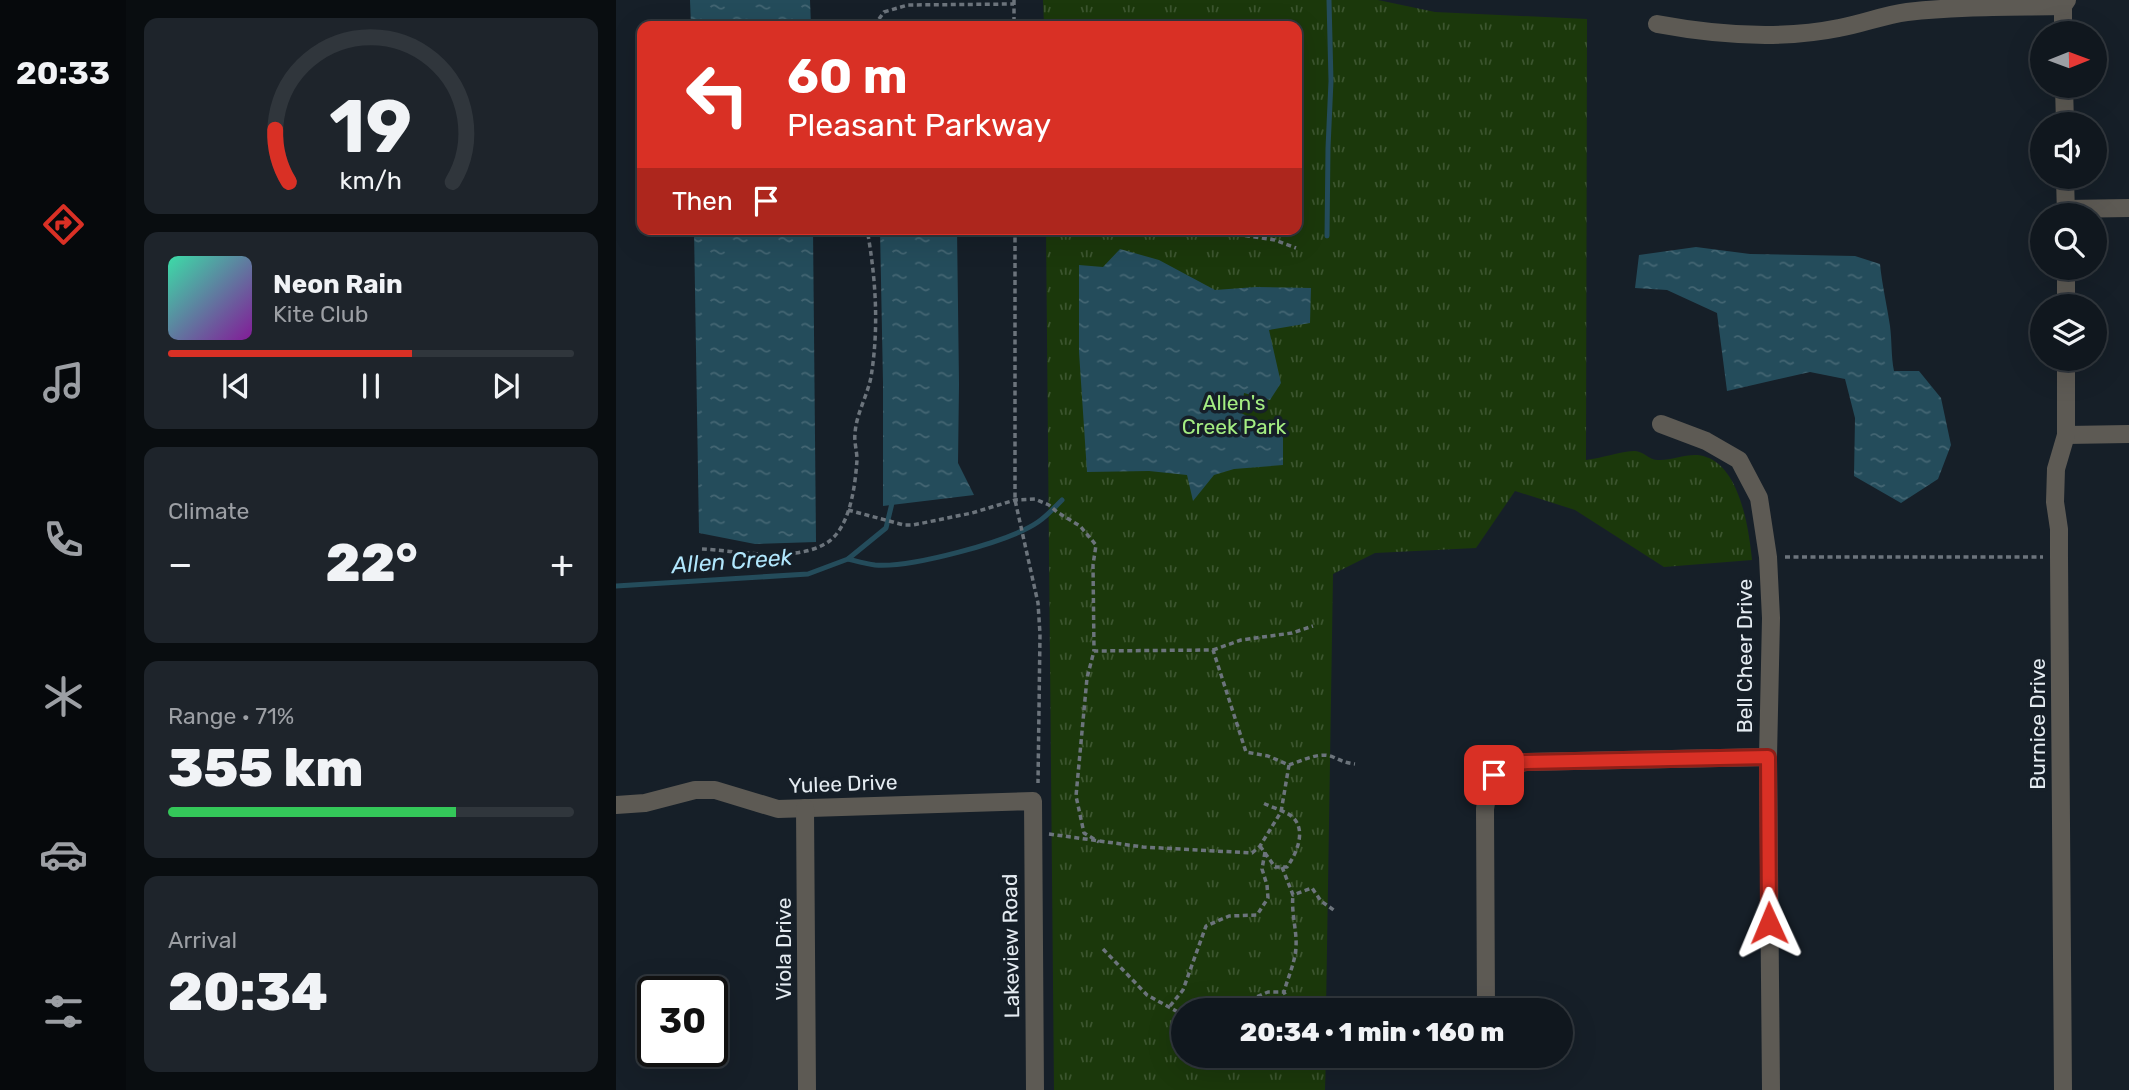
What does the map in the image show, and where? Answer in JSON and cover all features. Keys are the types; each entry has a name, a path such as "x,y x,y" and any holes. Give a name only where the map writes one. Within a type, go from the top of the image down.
{"street":[{"path":"1657,24 1760,35 1802,33 1841,28 1873,18 1924,10 2065,3 2064,21"},
{"path":"2107,209 2129,208"},
{"name":"Burnice Drive","path":"2063,1090 2059,529 2055,502 2056,469 2066,435 2066,371"},
{"name":"Bell Cheer Drive","path":"1661,424 1706,441 1739,460 1759,498 1768,557 1770,618 1768,757 1771,1090"},
{"path":"2066,435 2129,434"},
{"path":"1486,998 1485,808 1494,775 1511,765 1526,762 1768,757"},
{"name":"Yulee Drive","path":"616,805 645,803 695,790 715,790 778,809 1033,801"},
{"name":"Lakeview Road","path":"1033,801 1035,1090"},
{"name":"Viola Drive","path":"805,808 807,1090"}],"path":[{"path":"878,21 884,12 908,5 1014,2 1014,21"},
{"path":"702,549 780,555 825,545 843,527 853,492 858,414 866,397 874,354 877,310 868,235"},
{"path":"1015,235 1015,500 1038,603 1040,634 1039,790 1033,801"},
{"path":"1242,235 1275,240 1296,248"},
{"path":"848,509 904,525 913,525 972,513 1015,500 1035,499 1080,526 1096,545 1093,565 1094,651 1087,678 1076,796 1084,833 1099,842"},
{"path":"1768,557 2059,557"},
{"path":"1094,651 1213,650 1241,640 1292,634 1313,626"},
{"path":"1213,650 1247,752 1268,756 1289,765 1319,756 1332,756 1342,763 1355,764"},
{"path":"1033,834 1062,835 1143,847 1252,853 1260,846 1281,811 1289,765"},
{"path":"1260,846 1275,867 1287,867 1294,857 1300,839 1298,826 1292,816 1263,803"},
{"path":"1103,949 1147,995 1170,1006 1183,990 1206,926 1229,916 1257,915 1268,898 1262,869 1265,852"},
{"path":"1282,867 1293,895 1296,945 1294,962 1284,992 1287,998"},
{"path":"1293,895 1312,888 1321,901 1335,911"},
{"path":"1253,998 1268,992 1284,992"}],"green space":[{"name":"Allen's Creek Park","path":"1043,0 1378,0 1435,12 1587,19 1586,460 1634,451 1658,460 1700,455 1718,463 1735,486 1741,501 1752,560 1664,567 1575,510 1515,491 1476,548 1375,553 1333,574 1326,998 1171,998 1171,1068 1326,1068 1325,1090 1054,1090 1046,235 1302,235 1302,21 1044,21"}],"water":[{"path":"690,0 810,0 811,21 691,21"},
{"path":"694,235 813,235 816,542 755,544 699,533"},
{"path":"880,235 957,235 958,463 974,495 883,506"},
{"path":"1696,247 1750,254 1855,256 1880,264 1894,371 1919,371 1941,398 1951,445 1938,479 1901,503 1854,476 1855,418 1845,379 1810,372 1727,391 1717,313 1667,290 1635,288 1639,255"},
{"path":"1120,249 1159,260 1215,290 1256,287 1311,288 1310,323 1269,330 1281,383 1270,400 1244,393 1241,413 1283,435 1283,465 1234,469 1214,475 1193,501 1187,475 1149,471 1087,472 1079,352 1079,265 1103,267"}],"waterway":[{"name":"Allen Creek","path":"1327,236 1331,81 1329,0"},
{"name":"Allen Creek","path":"616,586 808,574 848,559 886,528 893,499"},
{"name":"Allen Creek","path":"848,559 872,565 891,565 959,552 1024,530 1041,520 1062,500"}],"route":[{"path":"1494,775 1511,765 1526,762 1768,757 1769,923"}]}
